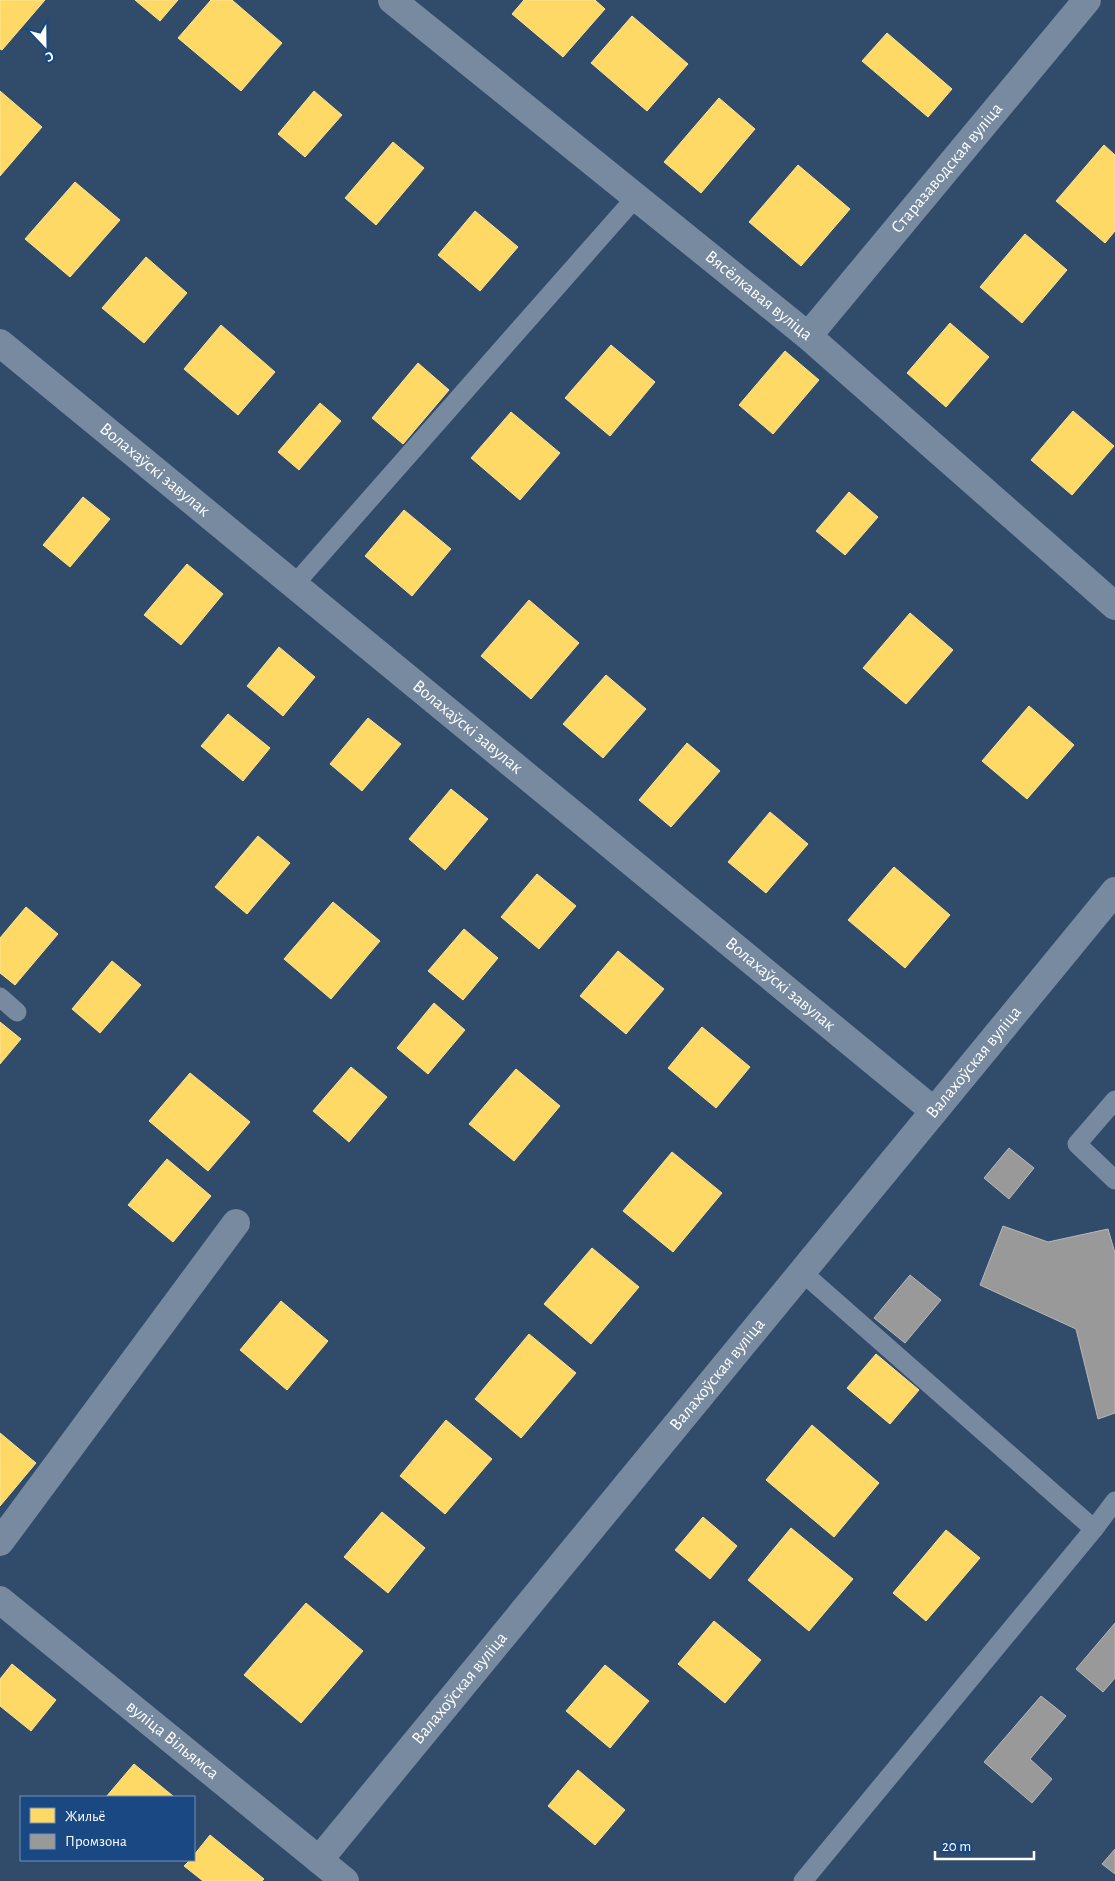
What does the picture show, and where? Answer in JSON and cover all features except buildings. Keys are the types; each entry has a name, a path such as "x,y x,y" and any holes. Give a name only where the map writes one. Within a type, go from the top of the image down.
{"street":[{"name":"Вясёлкавая вуліца","path":"392,0 808,336 1115,606"},
{"name":"Старазаводская вуліца","path":"808,336 1087,0"},
{"name":"Волахаўскі завулак","path":"0,343 934,1111"},
{"name":"Валахоўская вуліца","path":"319,1860 1115,891"},
{"path":"0,1542 236,1224"},
{"name":"вуліца Вільямса","path":"0,1600 345,1881"}],"lane":[{"path":"294,585 636,197"},
{"path":"0,997 17,1012"},
{"path":"1115,1100 1077,1144 1115,1180"},
{"path":"802,1272 1094,1529"},
{"path":"803,1881 1094,1529 1115,1501"}]}
